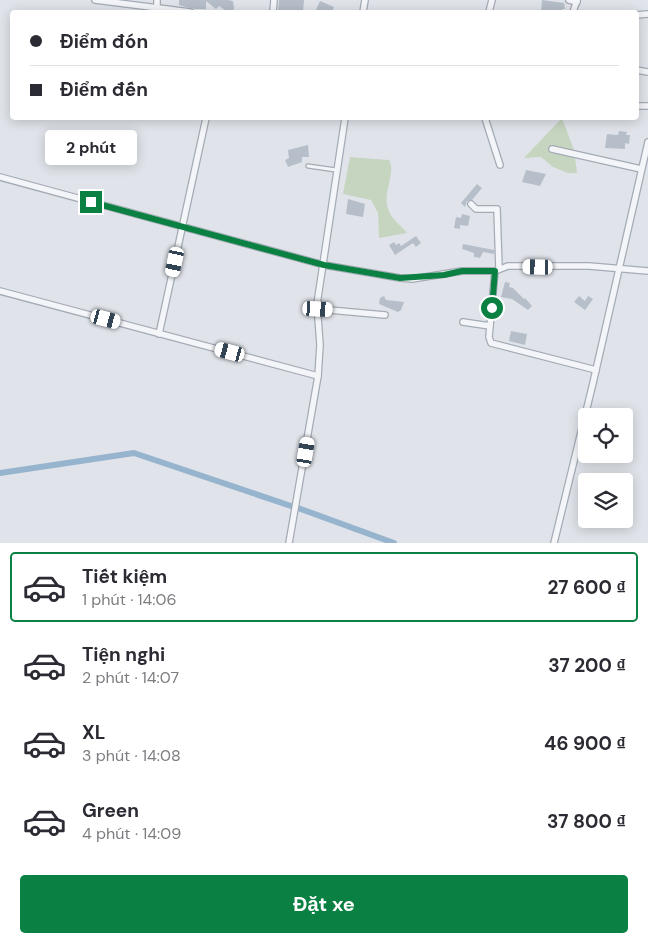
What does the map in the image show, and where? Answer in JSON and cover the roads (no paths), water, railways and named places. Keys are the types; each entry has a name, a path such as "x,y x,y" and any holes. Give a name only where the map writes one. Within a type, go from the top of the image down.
{"street":[{"path":"95,0 173,10"},
{"path":"156,8 157,0"},
{"path":"568,0 577,1"},
{"path":"159,334 206,120"},
{"path":"289,543 318,376 318,309 336,170 345,120"},
{"path":"485,120 500,165"},
{"path":"554,543 648,145"},
{"path":"552,148 641,169"},
{"path":"0,177 324,265 400,278 444,275 462,271 497,270 508,266 620,267 648,271"},
{"path":"471,204 476,209 497,210 497,270 489,337 494,345 596,370"},
{"path":"0,291 318,376"},
{"path":"318,309 385,315"},
{"path":"463,322 490,326"}],"lane":[{"path":"308,166 336,170"}],"waterway":[{"path":"0,473 134,453 294,507"},
{"path":"298,508 394,543"}]}
